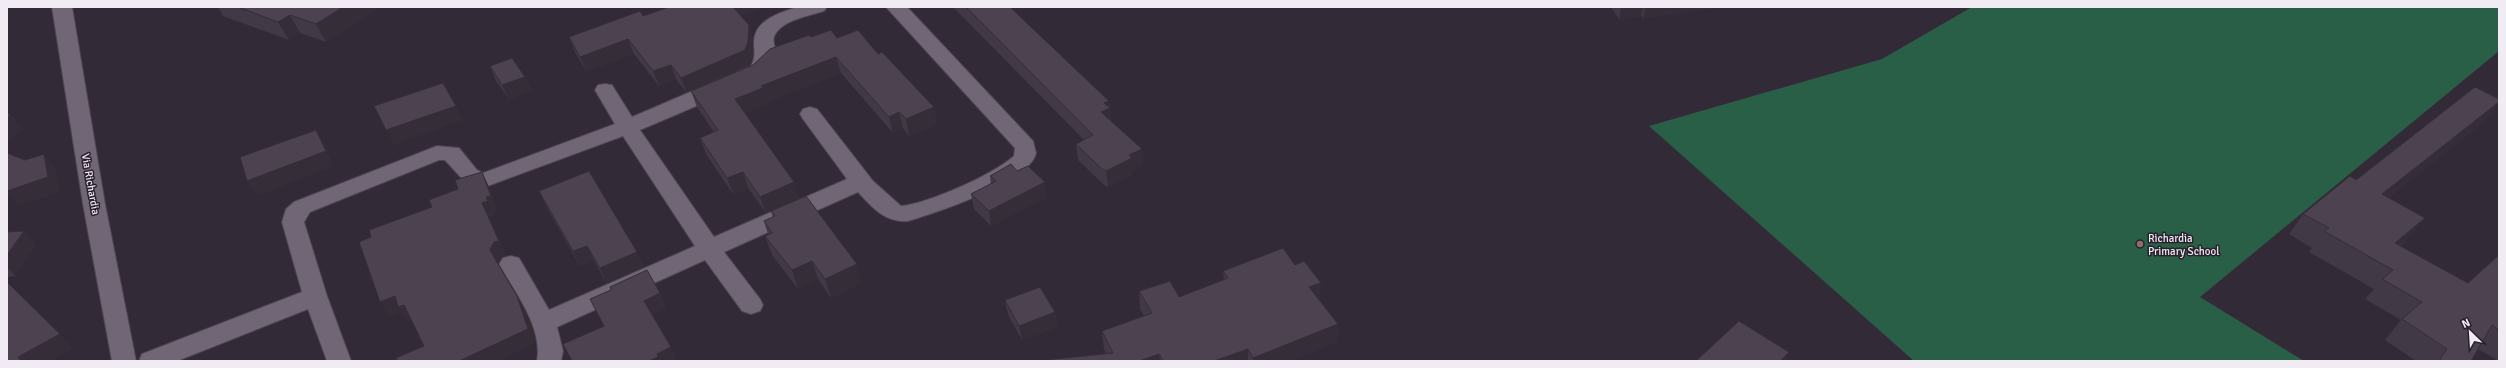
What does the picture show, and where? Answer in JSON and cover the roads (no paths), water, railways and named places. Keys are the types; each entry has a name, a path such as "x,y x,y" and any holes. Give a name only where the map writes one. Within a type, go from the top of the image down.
{"street":[{"name":"Via Richardia","path":"62,7 94,204 124,361"},
{"path":"339,361 316,296 293,222 297,211 310,202 437,153 451,153 471,178 477,181 485,180 627,127 750,76 759,70 766,57 763,42 767,30 780,21 817,7"},
{"path":"810,114 862,181 890,210 899,214 920,211 1004,174 1017,166 1026,156 1025,146 1011,129 896,7"},
{"path":"606,90 627,127 710,250 751,305"},
{"path":"542,323 710,250 862,181"},
{"path":"511,264 542,323 551,347 549,361"},
{"path":"151,361 316,296"}],"place":[{"name":"Richardia Primary School","path":"2140,244"}]}
